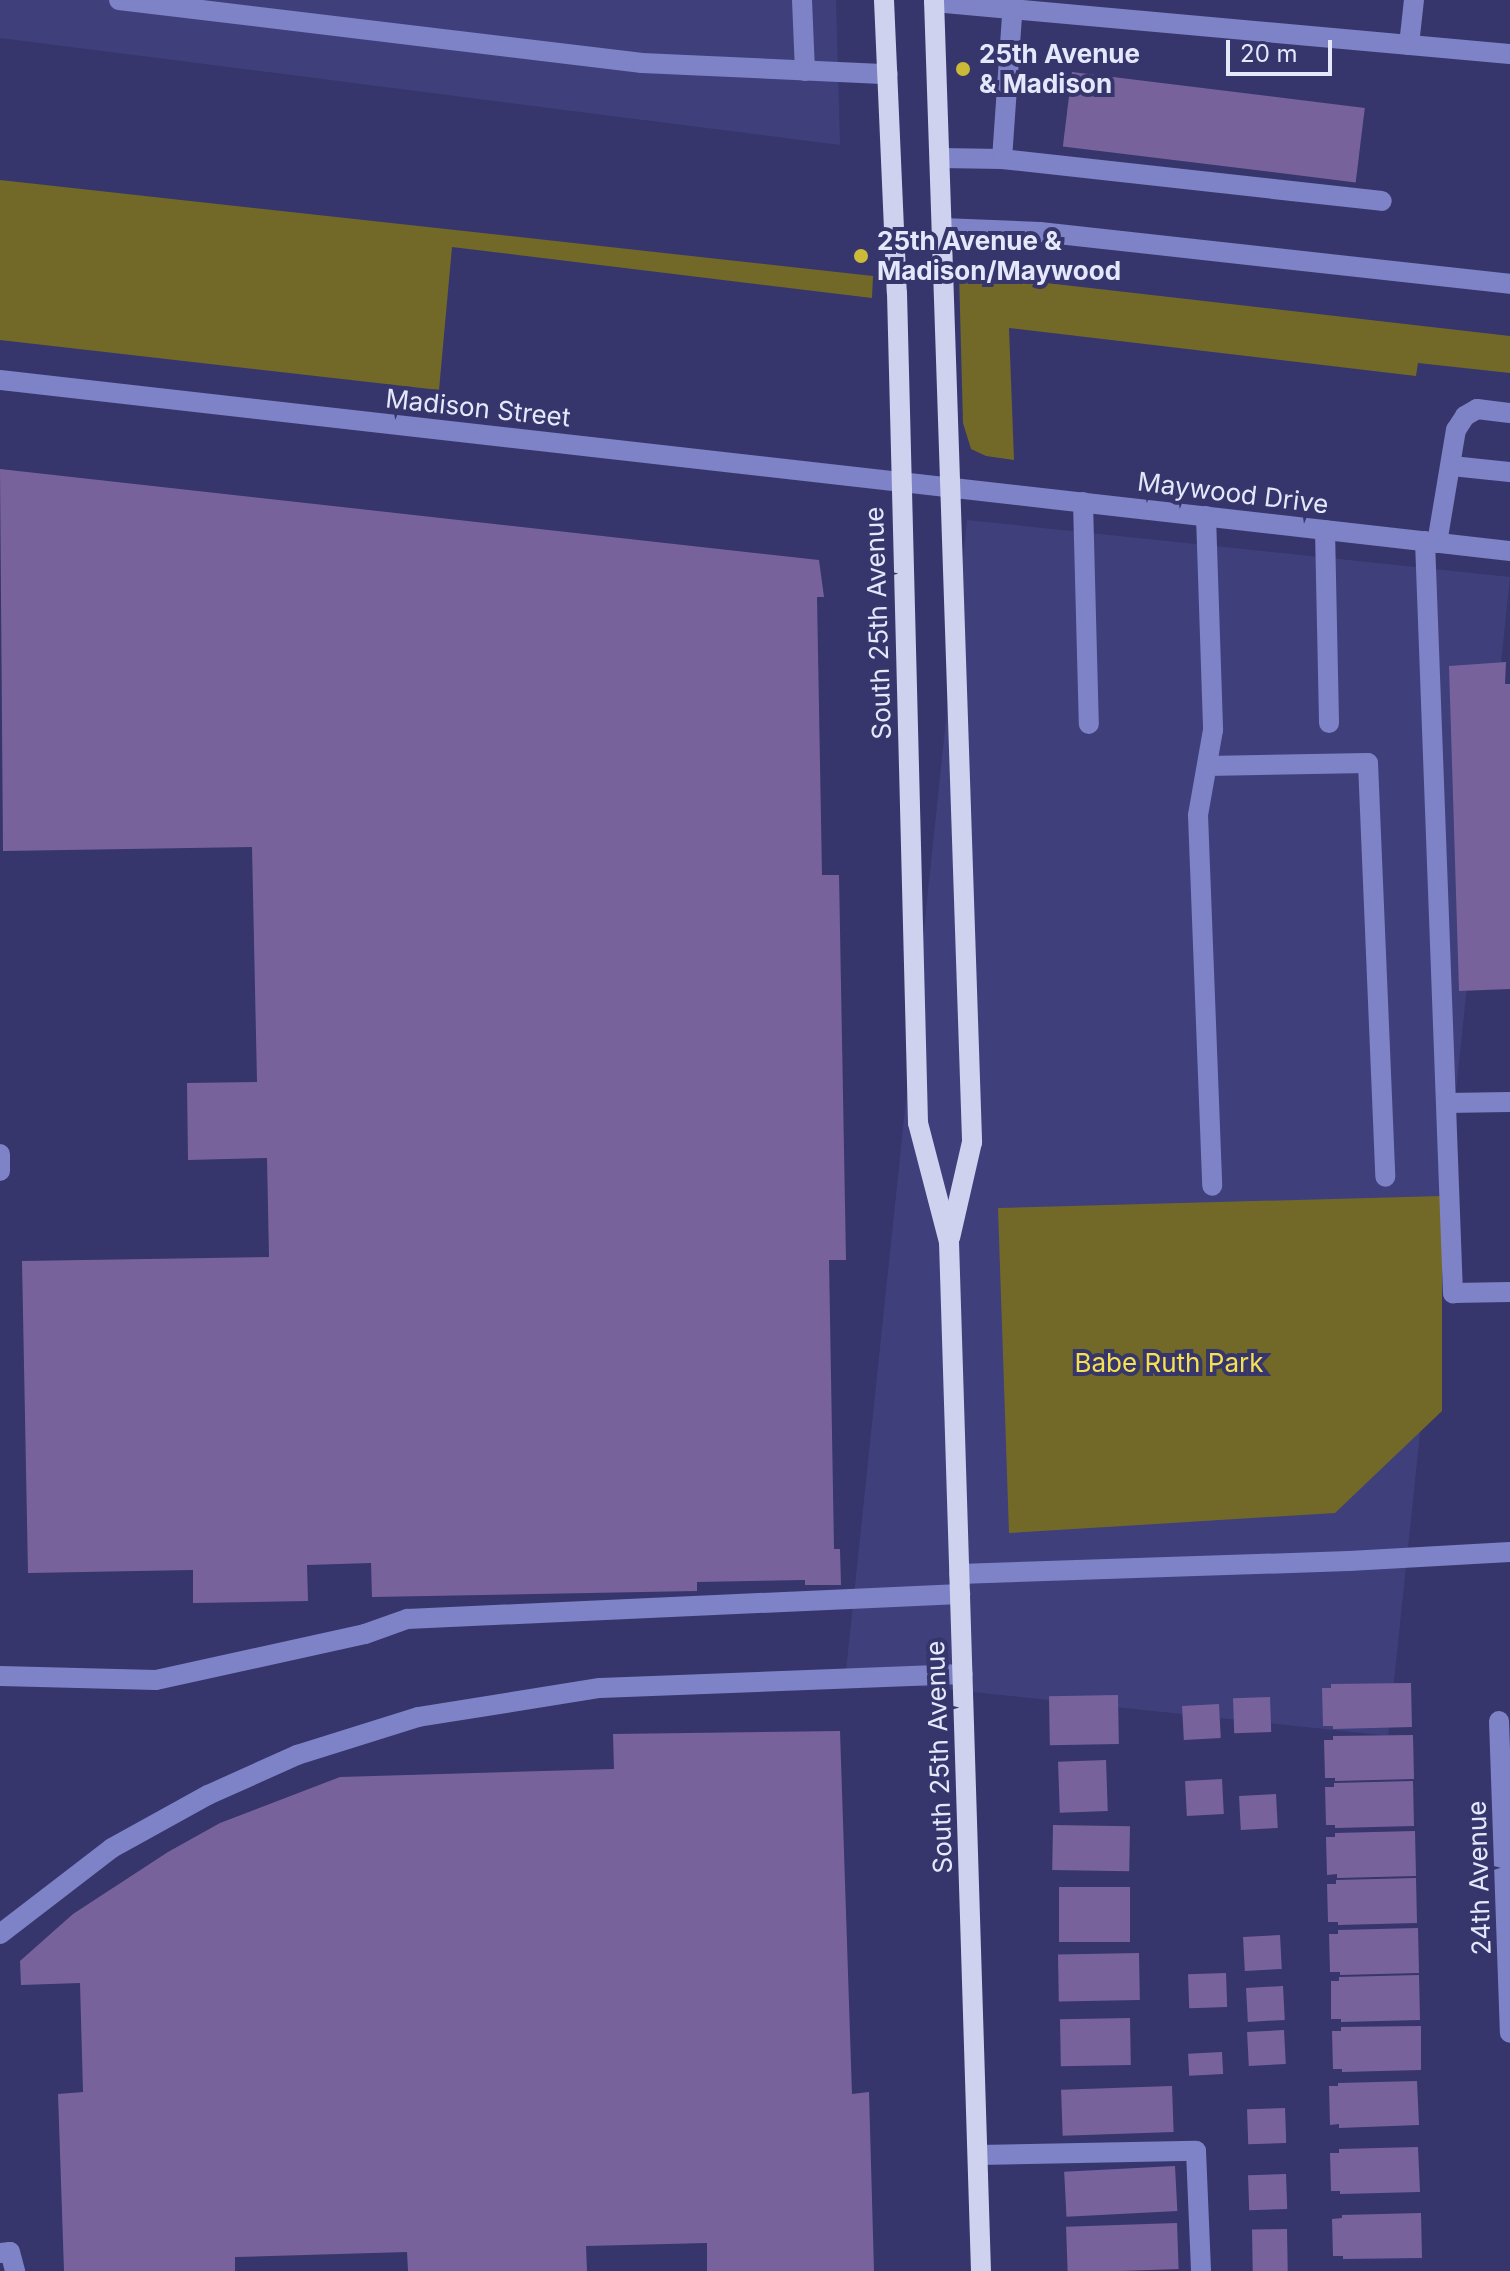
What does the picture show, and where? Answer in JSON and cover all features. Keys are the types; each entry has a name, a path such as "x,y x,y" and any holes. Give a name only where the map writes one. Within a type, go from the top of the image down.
{"main road":[{"name":"South 25th Avenue","path":"884,0 897,293 918,1123 949,1242 981,2271"},
{"name":"South 25th Avenue","path":"934,1 972,1142 949,1242"}],"street":[{"path":"119,0 642,63 888,74"},
{"path":"802,0 805,71"},
{"path":"1409,45 1414,0"},
{"path":"934,1 1012,4 1510,54"},
{"path":"1002,159 1012,4"},
{"path":"940,158 1002,159 1382,201"},
{"path":"942,228 1040,232 1510,284"},
{"name":"Madison Street","path":"0,380 950,486"},
{"path":"1510,413 1477,409 1465,416 1456,430 1452,466 1431,542 1453,1293 1510,1292"},
{"path":"1452,466 1510,472"},
{"name":"Maywood Drive","path":"950,486 1510,551"},
{"path":"1083,502 1089,724"},
{"path":"1206,516 1213,730 1198,815 1212,1186"},
{"path":"1325,530 1329,723"},
{"path":"1207,766 1368,763 1385,1177"},
{"path":"1446,1103 1510,1102"},
{"path":"0,1154 0,1171"},
{"path":"0,1676 156,1680 365,1634 407,1619 1510,1552"},
{"path":"0,1934 112,1848 208,1795 297,1755 418,1717 600,1688 963,1674"},
{"name":"24th Avenue","path":"1499,1721 1510,2033"},
{"path":"978,2155 1196,2151 1201,2271"},
{"path":"0,2253 10,2252 15,2271"}],"shaded area":[{"path":"0,0 836,0 840,145 0,38"},
{"path":"967,520 1510,577 1388,1736 845,1679"}],"green space":[{"path":"0,180 873,276 872,298 452,247 439,390 0,340"},
{"path":"959,273 1510,336 1510,373 1418,363 1416,376 1009,328 1014,460 986,456 971,449 963,423"},
{"name":"Babe Ruth Park","path":"1442,1196 1442,1411 1335,1513 1009,1533 998,1208"}],"building":[{"path":"1072,72 1365,108 1356,182 1063,146"},
{"path":"0,469 819,560 824,597 817,597 822,875 839,875 846,1260 829,1260 834,1549 840,1549 841,1585 805,1585 805,1580 697,1582 697,1591 372,1597 371,1563 307,1565 308,1601 193,1603 193,1570 28,1573 22,1261 269,1257 267,1158 188,1160 187,1083 257,1082 252,847 3,851"},
{"path":"1506,662 1505,684 1510,684 1510,989 1459,991 1449,666"},
{"path":"1411,1683 1412,1727 1333,1729 1333,1726 1323,1726 1322,1688 1331,1688 1331,1684"},
{"path":"1118,1695 1119,1744 1050,1745 1049,1696"},
{"path":"1270,1697 1271,1732 1234,1733 1233,1698"},
{"path":"1219,1704 1221,1738 1184,1740 1182,1706"},
{"path":"840,1731 852,2094 869,2092 874,2271 707,2271 707,2243 586,2246 587,2271 408,2271 407,2252 235,2257 235,2271 64,2271 58,2094 83,2092 80,1983 21,1985 20,1961 73,1914 168,1852 220,1823 340,1777 614,1769 613,1734"},
{"path":"1413,1735 1414,1779 1335,1781 1335,1778 1325,1778 1324,1740 1333,1740 1333,1736"},
{"path":"1106,1760 1108,1811 1060,1813 1058,1762"},
{"path":"1222,1779 1224,1814 1187,1816 1185,1781"},
{"path":"1413,1781 1414,1826 1335,1828 1335,1825 1326,1825 1325,1787 1334,1787 1334,1783"},
{"path":"1276,1794 1278,1828 1241,1830 1239,1796"},
{"path":"1053,1825 1130,1826 1129,1871 1052,1870"},
{"path":"1415,1831 1416,1876 1337,1878 1337,1874 1327,1875 1326,1837 1335,1837 1335,1833"},
{"path":"1416,1878 1417,1923 1338,1925 1338,1922 1328,1922 1327,1884 1336,1884 1336,1880"},
{"path":"1059,1887 1130,1887 1130,1942 1059,1942"},
{"path":"1418,1928 1419,1973 1340,1975 1340,1972 1330,1972 1329,1934 1338,1934 1338,1930"},
{"path":"1280,1935 1282,1969 1245,1971 1243,1937"},
{"path":"1139,1953 1140,2000 1059,2001 1058,1954"},
{"path":"1226,1973 1227,2007 1189,2008 1188,1974"},
{"path":"1419,1975 1420,2020 1341,2022 1341,2019 1331,2019 1331,1981 1339,1981 1339,1977"},
{"path":"1283,1986 1285,2020 1248,2022 1246,1988"},
{"path":"1130,2018 1131,2065 1061,2066 1060,2019"},
{"path":"1421,2026 1421,2070 1342,2072 1342,2069 1333,2069 1332,2031 1341,2031 1341,2027"},
{"path":"1284,2030 1286,2064 1249,2066 1247,2032"},
{"path":"1222,2052 1223,2074 1189,2076 1188,2054"},
{"path":"1417,2081 1419,2125 1339,2128 1339,2124 1330,2125 1329,2086 1338,2086 1338,2083"},
{"path":"1172,2086 1174,2132 1063,2136 1061,2090"},
{"path":"1285,2108 1286,2143 1248,2144 1247,2109"},
{"path":"1418,2147 1420,2192 1340,2194 1340,2191 1331,2191 1330,2153 1339,2153 1339,2149"},
{"path":"1175,2166 1177,2211 1067,2217 1064,2172"},
{"path":"1286,2174 1287,2209 1249,2210 1248,2175"},
{"path":"1421,2213 1422,2258 1343,2259 1343,2256 1333,2256 1332,2219 1342,2218 1342,2215"},
{"path":"1177,2223 1179,2269 1068,2271 1066,2227"},
{"path":"1287,2229 1288,2271 1253,2271 1252,2230"}],"place":[{"name":"25th Avenue & Madison","path":"963,69"},
{"name":"25th Avenue & Madison/Maywood","path":"861,256"}]}
